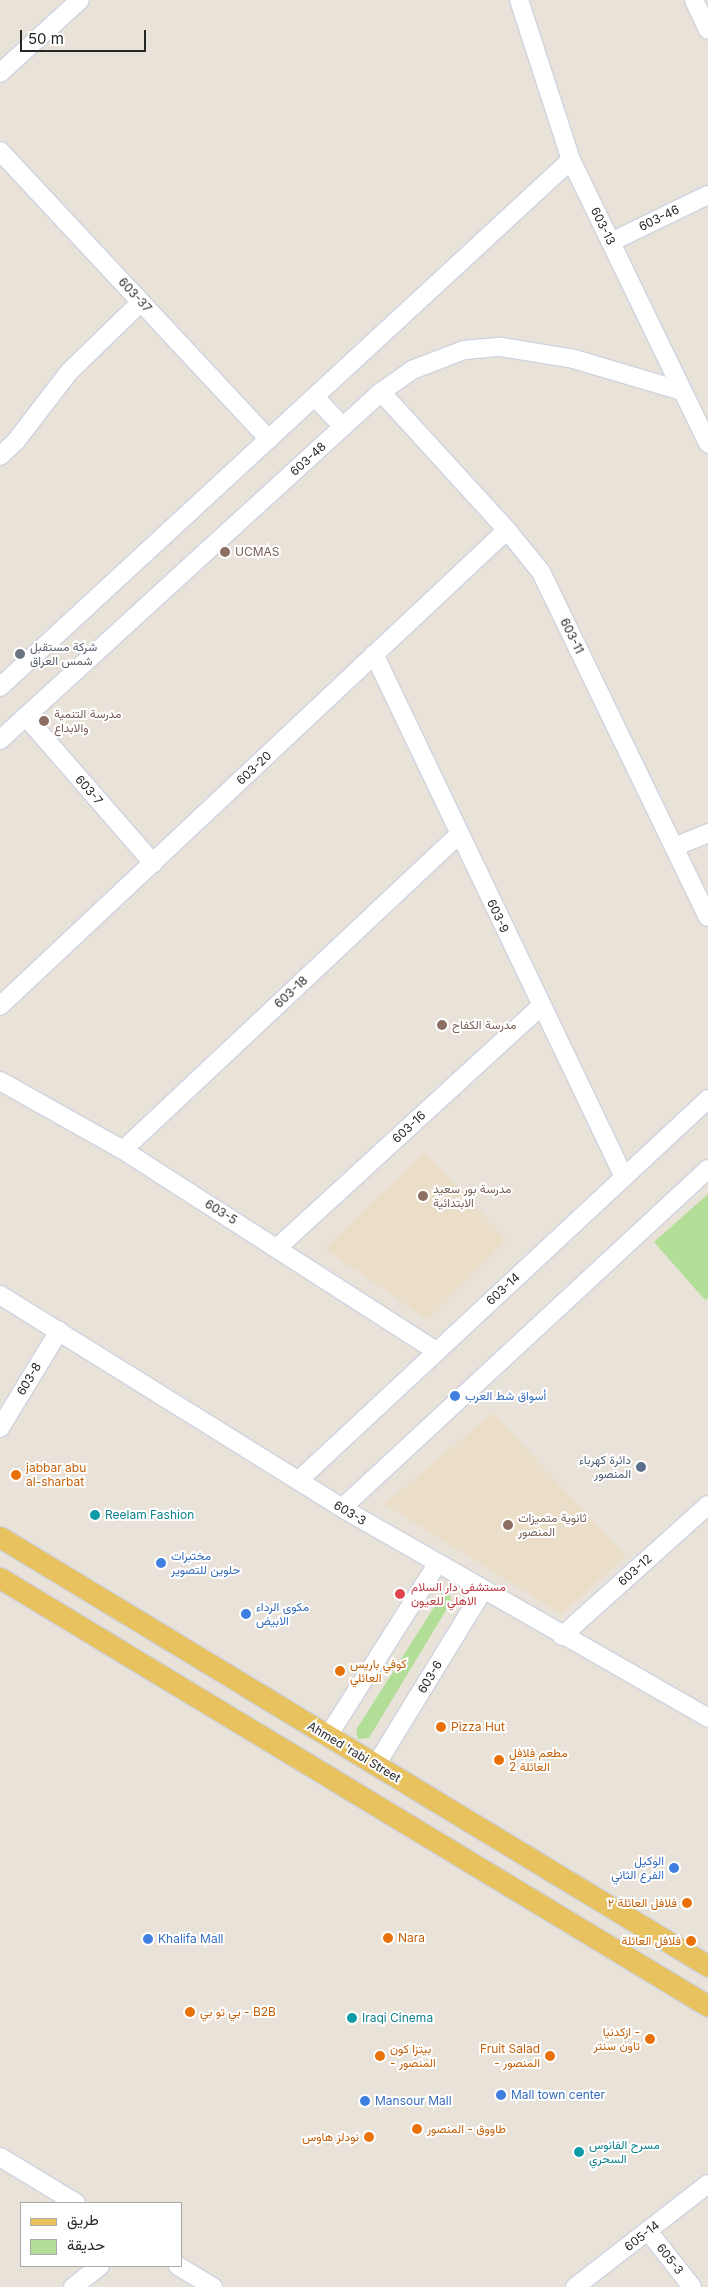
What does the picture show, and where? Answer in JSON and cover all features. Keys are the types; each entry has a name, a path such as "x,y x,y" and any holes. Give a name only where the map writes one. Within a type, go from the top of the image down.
{"main road":[{"name":"Ahmed 'rabi Street","path":"0,1537 708,1966"},
{"path":"0,1578 708,2006"}],"street":[{"path":"0,73 80,0"},
{"name":"603-13","path":"519,0 572,160 708,444"},
{"path":"694,0 708,30"},
{"name":"603-37","path":"1,155 142,302 269,439"},
{"path":"0,687 572,160"},
{"name":"603-46","path":"611,242 708,195"},
{"path":"0,456 16,441 69,372 142,302"},
{"name":"603-48","path":"0,740 381,392 428,361 464,350 501,347 574,359 682,391"},
{"name":"603-11","path":"381,392 507,530 541,572 708,917"},
{"path":"314,397 343,427"},
{"name":"603-20","path":"0,1006 507,530"},
{"name":"603-9","path":"374,654 540,1006 624,1177"},
{"name":"603-7","path":"26,717 152,863"},
{"path":"674,847 708,833"},
{"name":"603-18","path":"123,1150 460,834"},
{"name":"603-16","path":"277,1248 540,1006"},
{"name":"603-5","path":"0,1081 123,1150 436,1351"},
{"name":"603-14","path":"299,1480 708,1098"},
{"path":"342,1508 708,1169"},
{"name":"603-3","path":"0,1295 342,1508 562,1636 708,1718"},
{"name":"603-8","path":"0,1428 59,1330"},
{"name":"603-12","path":"562,1636 708,1505"},
{"path":"328,1736 437,1564"},
{"name":"603-6","path":"376,1765 484,1589"},
{"path":"0,2157 74,2202"},
{"name":"605-14","path":"575,2287 708,2184"},
{"name":"605-3","path":"648,2231 692,2287"},
{"path":"73,2287 99,2267"},
{"path":"180,2267 213,2287"}],"shaded area":[{"name":"مدرسة بور سعيد الابتدائية","path":"425,1152 507,1240 428,1320 324,1249"},
{"name":"ثانوية متميزات المنصور","path":"493,1413 626,1556 561,1614 384,1504"}],"green space":[{"path":"708,1194 708,1298 705,1300 654,1242"},
{"path":"443,1593 450,1595 451,1602 369,1738 358,1739 356,1730"}],"place":[{"name":"UCMAS","path":"225,552"},
{"name":"شركة مستقبل شمس العراق","path":"20,654"},
{"name":"مدرسة التنمية والابداع","path":"44,721"},
{"name":"مدرسة الكفاح","path":"442,1025"},
{"name":"مدرسة بور سعيد الابتدائية","path":"423,1196"},
{"name":"أسواق شط العرب","path":"455,1396"},
{"name":"دائرة كهرباء المنصور","path":"641,1467"},
{"name":"jabbar abu al-sharbat","path":"16,1475"},
{"name":"Reelam Fashion","path":"95,1515"},
{"name":"ثانوية متميزات المنصور","path":"508,1525"},
{"name":"مختبرات حلوين للتصوير","path":"161,1563"},
{"name":"مستشفى دار السلام الاهلي للعيون","path":"400,1594"},
{"name":"مكوى الرداء الابيض","path":"246,1614"},
{"name":"كوفي باريس العائلي","path":"340,1671"},
{"name":"Pizza Hut","path":"441,1727"},
{"name":"مطعم فلافل العائلة 2","path":"499,1760"},
{"name":"الوكيل الفرع الثاني","path":"674,1868"},
{"name":"فلافل العائلة ٢","path":"687,1903"},
{"name":"Nara","path":"388,1938"},
{"name":"Khalifa Mall","path":"148,1939"},
{"name":"فلافل العائلة","path":"691,1941"},
{"name":"بي تو بي - B2B","path":"190,2012"},
{"name":"Iraqi Cinema","path":"352,2018"},
{"name":"ازكدنيا - تاون سنتر","path":"650,2039"},
{"name":"بيتزا كون - المنصور","path":"380,2056"},
{"name":"Fruit Salad - المنصور","path":"550,2056"},
{"name":"Mall town center","path":"501,2095"},
{"name":"Mansour Mall","path":"365,2101"},
{"name":"طاووق - المنصور","path":"417,2129"},
{"name":"نودلز هاوس","path":"369,2137"},
{"name":"مسرح الفانوس السحري","path":"579,2152"}]}
